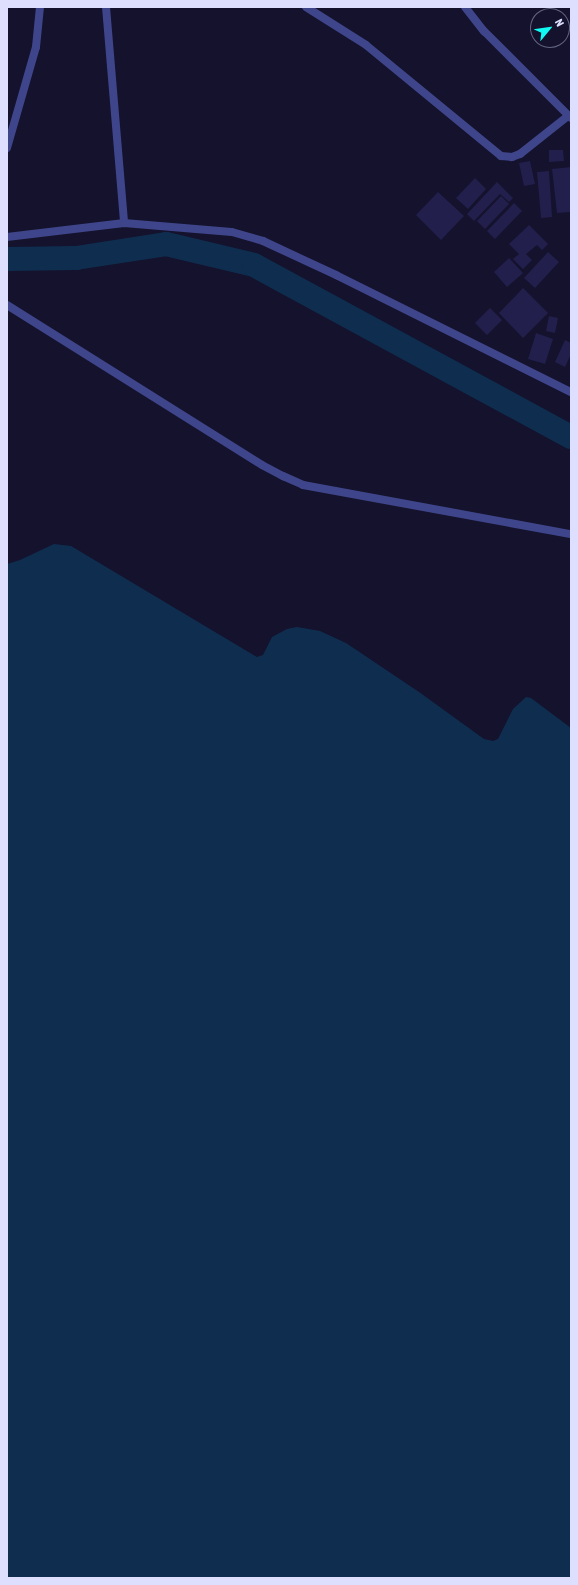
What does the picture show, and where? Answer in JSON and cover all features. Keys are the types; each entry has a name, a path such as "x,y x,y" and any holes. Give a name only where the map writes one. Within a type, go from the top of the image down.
{"street":[{"path":"7,148 36,47 40,7"},
{"path":"106,7 124,223"},
{"path":"306,7 366,44 501,156 512,157 520,154 570,117 484,31 465,7"},
{"path":"7,237 124,223 232,232 263,241 336,275 571,392"},
{"path":"7,305 262,465 303,485 571,534"}],"water":[{"path":"54,544 71,546 257,657 263,655 272,637 287,629 297,627 320,631 346,643 419,692 484,739 493,741 498,739 513,709 526,697 531,698 571,728 571,1578 7,1578 7,564 20,560"}],"building":[{"path":"549,150 563,150 564,161 549,162"},
{"path":"530,161 535,184 524,186 519,163"},
{"path":"571,167 571,212 557,213 552,169"},
{"path":"549,171 552,217 541,218 537,172"},
{"path":"475,178 486,189 468,209 456,198"},
{"path":"497,182 513,198 509,202 500,194 474,221 467,214"},
{"path":"438,192 464,216 441,240 416,215"},
{"path":"501,196 509,204 485,229 477,221"},
{"path":"514,203 522,211 495,239 487,231"},
{"path":"529,225 548,244 542,250 537,245 526,254 532,260 523,269 513,259 519,254 509,244"},
{"path":"548,252 559,262 535,288 524,278"},
{"path":"509,258 523,273 507,287 494,272"},
{"path":"523,288 548,313 523,338 499,313"},
{"path":"490,308 502,320 487,335 475,323"},
{"path":"549,316 558,318 555,333 546,331"},
{"path":"536,333 553,339 545,364 528,359"},
{"path":"565,340 571,343 571,354 565,367 555,362"}],"waterway":[{"path":"7,259 76,258 166,244 254,265 571,437"}]}
